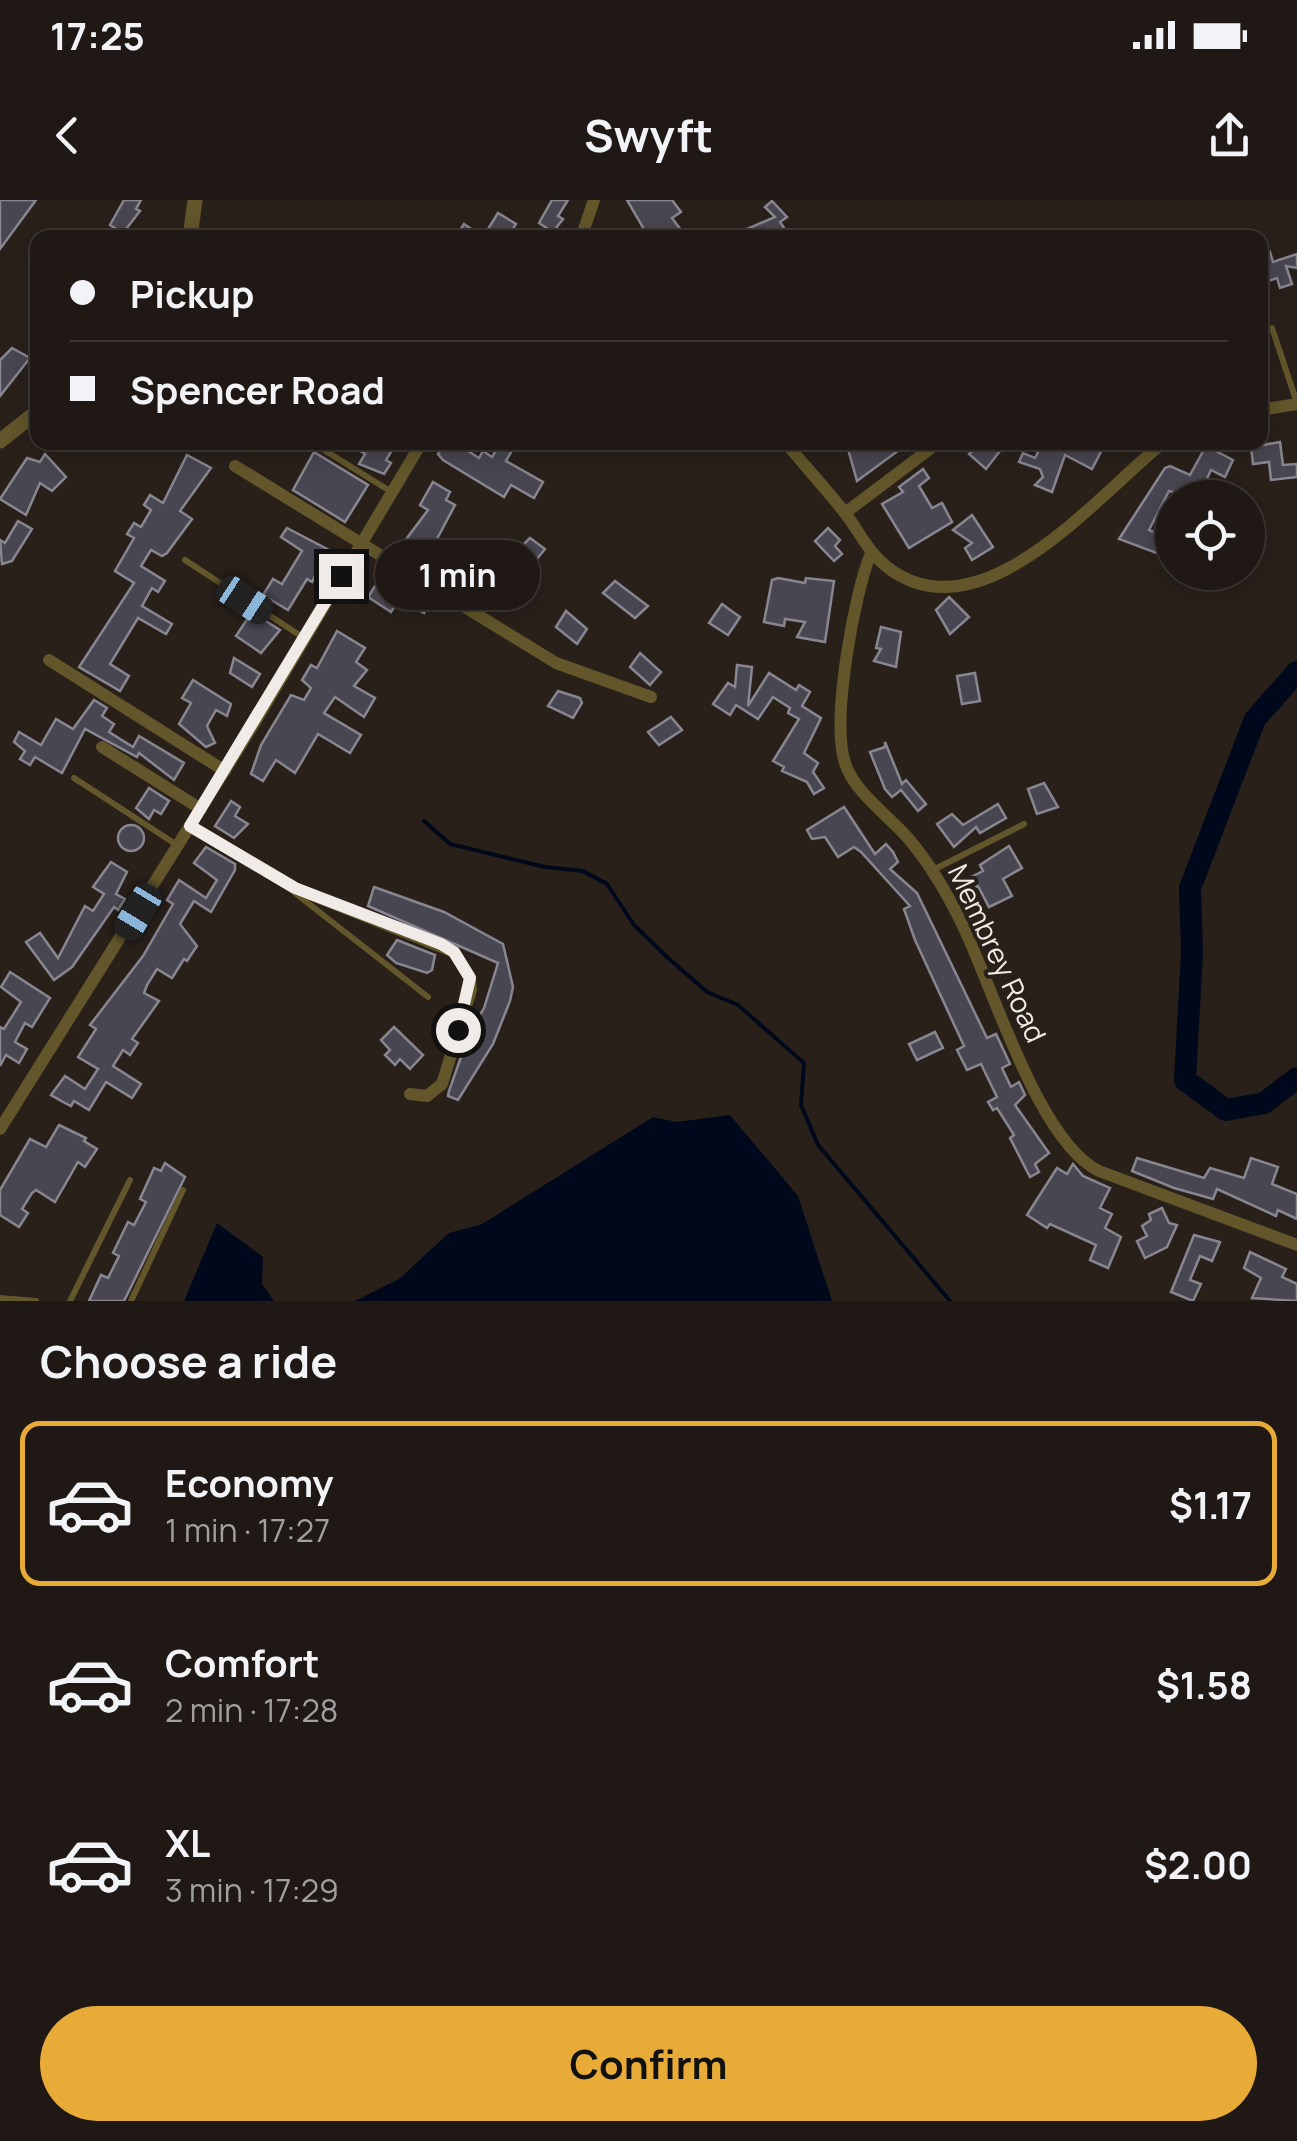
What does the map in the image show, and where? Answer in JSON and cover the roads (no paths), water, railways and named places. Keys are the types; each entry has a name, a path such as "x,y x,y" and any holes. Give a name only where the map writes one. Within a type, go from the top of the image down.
{"street":[{"path":"191,230 195,200"},
{"path":"589,230 594,200"},
{"path":"1268,409 1297,404"},
{"path":"0,441 30,417"},
{"path":"0,1129 225,771 417,450"},
{"path":"792,450 845,513 871,553 904,578 920,584 967,584 1041,550 1071,528 1155,450"},
{"path":"845,513 928,450"},
{"path":"235,466 570,671 651,697"},
{"name":"Membrey Road","path":"871,553 854,612 842,752 850,774 934,870 1022,1064 1077,1156 1117,1178 1297,1244"},
{"path":"48,660 225,771"},
{"path":"102,748 201,809"},
{"path":"190,826 322,900 441,944 465,965 470,990 442,1084 426,1096 410,1094"}],"lane":[{"path":"1272,328 1297,404"},
{"path":"324,450 391,492"},
{"path":"185,560 305,639"},
{"path":"74,778 178,845"},
{"path":"934,870 979,843 1024,824"},
{"path":"275,877 428,996"},
{"path":"70,1301 130,1180"},
{"path":"131,1301 183,1190"},
{"path":"0,1298 36,1301"}],"water":[{"path":"730,1115 798,1196 832,1301 355,1301 399,1279 449,1233 482,1224 653,1117 677,1122"},
{"path":"217,1223 263,1257 262,1284 274,1301 184,1301"}],"waterway":[{"path":"1297,672 1255,719 1190,888 1192,953 1185,1080 1226,1110 1264,1103 1297,1078"},
{"path":"424,821 450,844 545,867 583,871 607,884 634,925 667,957 707,992 738,1005 804,1063 801,1105 818,1145 950,1301"}]}
